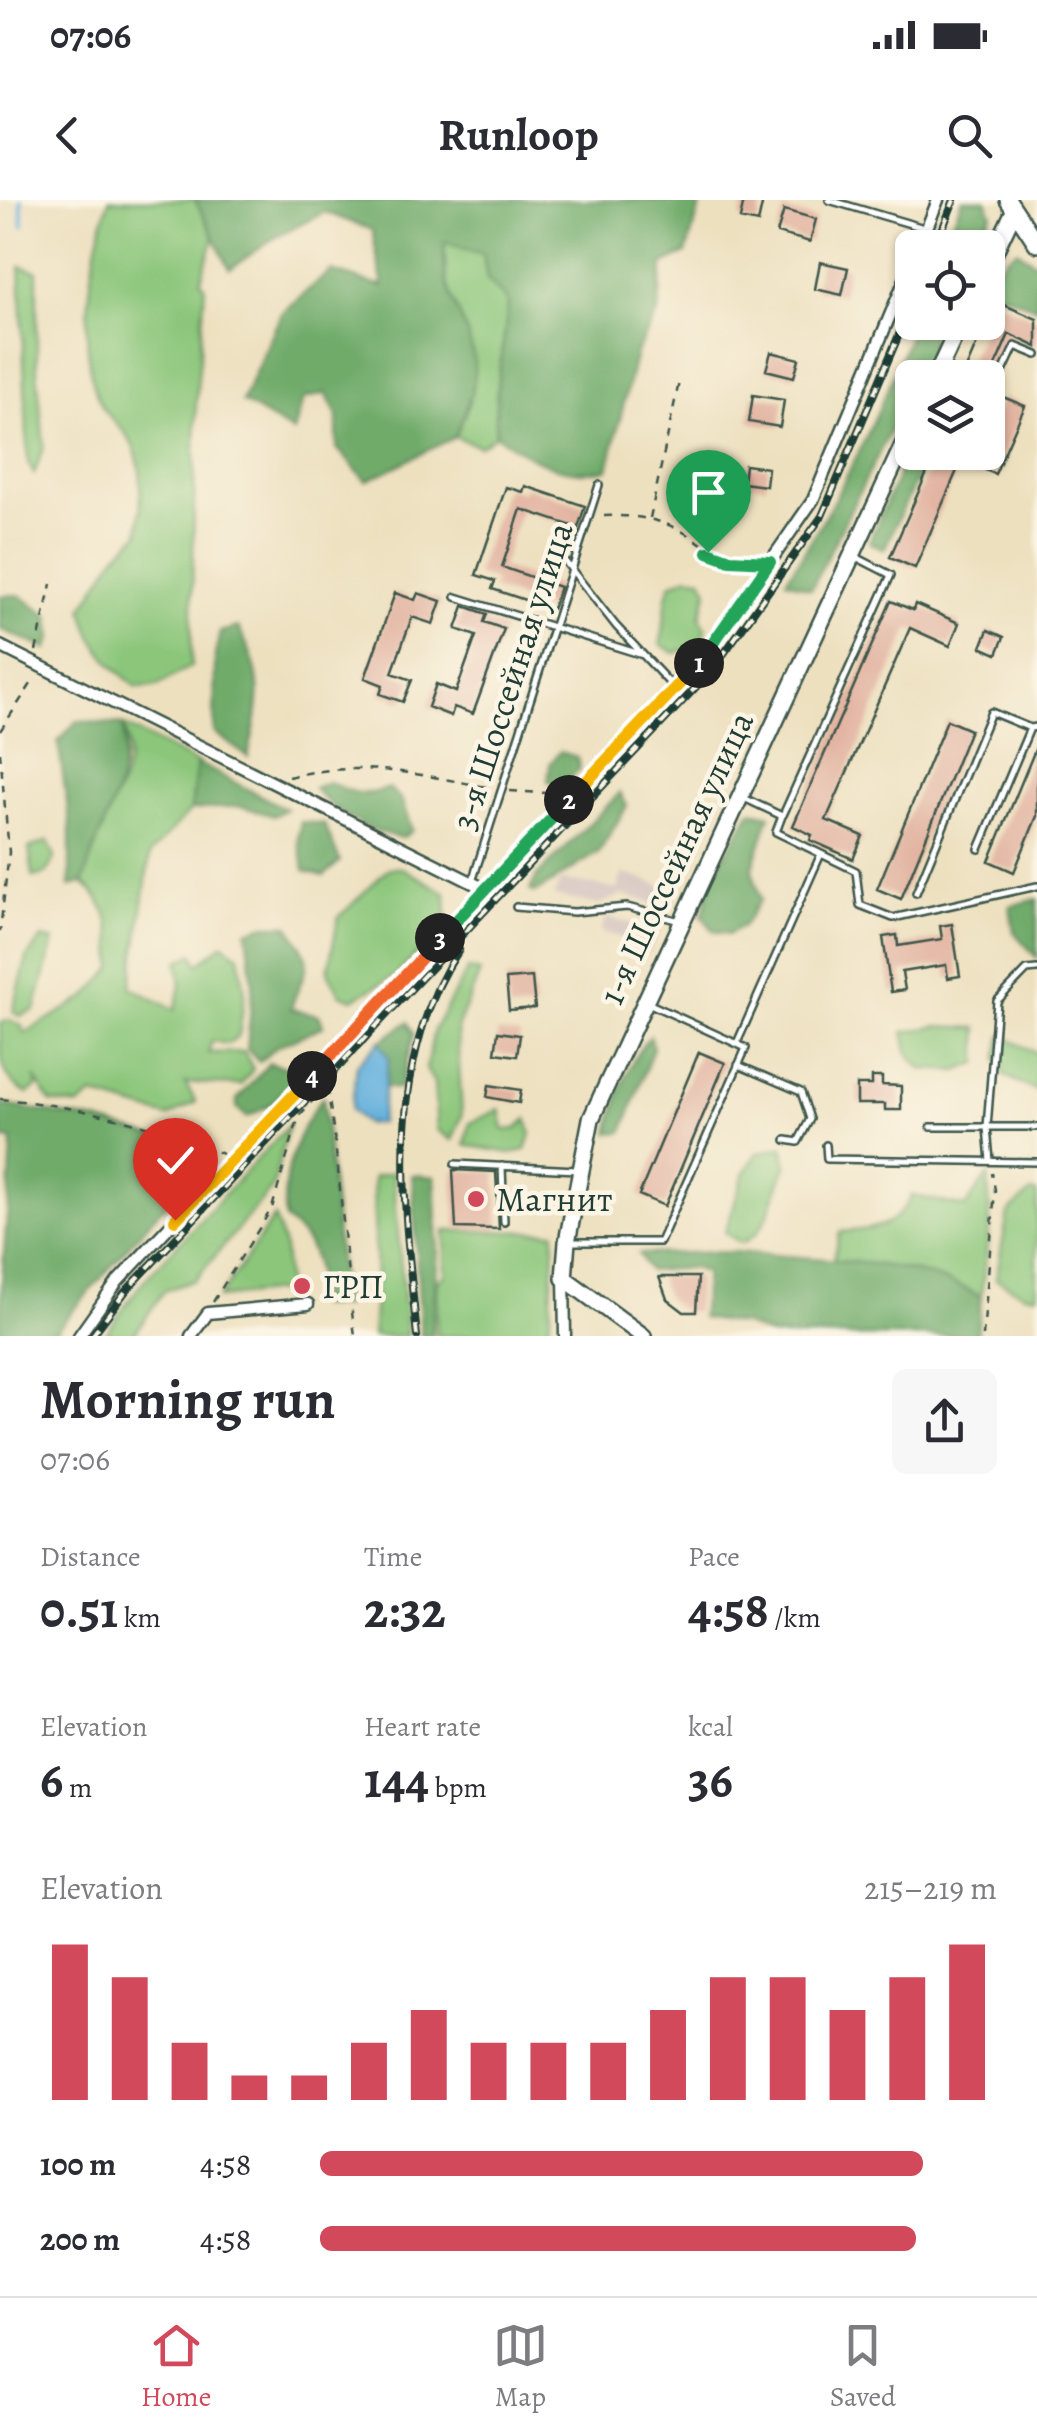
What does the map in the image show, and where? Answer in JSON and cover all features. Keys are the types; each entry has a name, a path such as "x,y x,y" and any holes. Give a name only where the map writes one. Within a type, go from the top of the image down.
{"street":[{"path":"926,229 938,200"},
{"path":"1010,206 1037,244"},
{"path":"1001,230 1010,206"},
{"path":"79,1336 118,1281 702,660 813,500 895,304"},
{"name":"1-я Шоссейная улица","path":"565,1336 567,1242 591,1120 642,1000 895,463"},
{"path":"0,646 485,889"},
{"path":"564,1278 642,1336"},
{"path":"190,1336 208,1312 308,1304"}],"lane":[{"path":"829,200 926,229"},
{"path":"1005,368 1015,346 1037,355"},
{"name":"3-я Шоссейная улица","path":"472,882 599,485"},
{"path":"560,555 674,689"},
{"path":"852,555 891,575 776,832 856,871 860,905 893,918 1037,886"},
{"path":"456,597 643,655"},
{"path":"916,893 991,712 1034,728 980,850"},
{"path":"738,795 782,816"},
{"path":"737,1044 821,854"},
{"path":"516,907 574,912 627,908 680,921"},
{"path":"990,1162 987,1127 996,1000 1027,970 1037,969"},
{"path":"567,1242 660,1242 746,1048 642,1000"},
{"path":"738,1065 801,1092 810,1119 798,1142 786,1140"},
{"path":"932,1127 1037,1127"},
{"path":"826,1145 827,1159 1037,1162"},
{"path":"455,1164 581,1170"},
{"path":"502,1166 504,1222"}],"path":[{"path":"649,520 679,382"},
{"path":"604,516 637,515 682,532 708,552 730,560 770,562"},
{"path":"0,732 37,664 51,584"},
{"path":"0,752 8,852 0,932"},
{"path":"277,779 318,769 398,768 502,790 575,794"},
{"path":"208,1312 221,1282 272,1208 299,1116 469,925"},
{"path":"326,1087 337,1146 340,1219 354,1336"},
{"path":"0,1099 95,1114 193,1140 232,1160"},
{"path":"983,1336 995,1190 990,1162"}],"shaded area":[{"path":"623,873 674,890 667,906 622,895 598,905 554,896 560,880 617,889"},
{"path":"606,917 659,930 648,955 629,949 631,940 601,932"}],"green space":[{"path":"109,200 195,200 214,237 201,280 205,287 196,404 191,666 157,686 137,687 118,671 96,643 83,608 115,557 139,533 141,483 137,458 127,436 102,406 89,360 92,275"},
{"path":"195,200 702,200 686,253 663,264 658,313 636,353 608,469 562,469 535,459 496,435 496,401 508,301 487,279 483,254 445,242 445,275 473,354 473,386 467,407 455,437 366,481 337,448 337,416 326,393 303,399 294,432 242,402 282,312 331,271 383,287 372,230 325,212 271,240 230,269"},
{"path":"962,200 986,200 992,214 981,230 950,230"},
{"path":"444,242 483,254 487,279 508,301 496,401 496,435 480,446 455,437 470,401 463,324 447,294"},
{"path":"1017,250 1037,264 1037,308 1005,295 1005,259"},
{"path":"20,266 37,271 37,368 44,447 34,474 28,463"},
{"path":"907,340 932,340 926,360 899,360"},
{"path":"895,370 895,421 811,589 786,580 858,455"},
{"path":"900,470 921,470 884,549 869,542"},
{"path":"688,576 702,578 708,590 700,617 706,629 702,643 675,653 660,644 666,599 671,584"},
{"path":"19,595 50,617 52,637 47,649 0,629 0,596"},
{"path":"238,627 257,676 256,721 248,757 214,732 215,655 220,632"},
{"path":"77,721 123,725 125,746 118,786 83,883 70,886 70,822 58,742"},
{"path":"123,725 197,763 191,810 150,854 131,987 175,1010 181,986 178,962 193,953 198,964 223,944 239,955 245,993 239,1035 228,1044 212,1041 208,1053 244,1052 253,1069 241,1085 185,1083 196,1102 168,1117 93,1095 79,1106 50,1102 35,1077 37,1086 28,1094 12,1082 1,1056 0,1023 10,1020 21,1025 25,1033 86,997 113,968 111,932 105,911 83,883 99,828 125,773 128,758"},
{"path":"560,752 577,757 580,769 559,787 548,781 550,764"},
{"path":"197,763 286,809 274,816 240,806 191,810"},
{"path":"329,782 358,793 389,788 401,799 412,830 403,838 354,820 314,788"},
{"path":"620,793 627,806 599,852 535,893 530,890 537,876"},
{"path":"751,811 770,815 752,870 761,899 744,925 728,934 714,931 702,916 713,875"},
{"path":"301,822 324,824 340,861 324,876 305,871 298,839"},
{"path":"48,841 55,857 46,874 33,877 29,848"},
{"path":"389,868 402,868 446,893 447,923 396,975 353,999 340,994 328,972 338,918"},
{"path":"1037,899 1037,958 1014,932 1010,906"},
{"path":"265,925 288,925 298,940 306,967 291,1009 319,1015 324,1026 277,1046 259,1062 247,1049 253,984 247,931"},
{"path":"42,938 54,941 35,1010 19,1016 13,1011 27,957"},
{"path":"468,969 480,972 457,1028 462,1116 452,1140 437,1130 434,1083 426,1069 434,1030"},
{"path":"408,1022 414,1034 400,1089 385,1087 389,1057 379,1042"},
{"path":"938,1026 978,1028 978,1063 957,1071 922,1069 909,1055 904,1032"},
{"path":"650,1036 653,1048 623,1132 609,1133 629,1070"},
{"path":"1002,1036 1037,1053 1037,1091 1005,1076 997,1059"},
{"path":"269,1063 293,1069 293,1083 270,1105 247,1117 237,1108 237,1100"},
{"path":"323,1097 344,1306 319,1306 314,1258 305,1238 285,1220 285,1188 292,1155 305,1124"},
{"path":"0,1104 93,1120 194,1148 188,1188 160,1210 51,1336 0,1336 12,1140 0,1138"},
{"path":"500,1109 504,1130 516,1129 527,1119 531,1134 526,1150 511,1153 465,1145 470,1123"},
{"path":"288,1126 273,1187 195,1280 164,1291 133,1336 104,1336 140,1285"},
{"path":"783,1147 787,1164 770,1210 759,1231 741,1243 725,1233 744,1174 757,1153"},
{"path":"393,1172 407,1336 372,1336 376,1283 373,1177"},
{"path":"412,1175 435,1177 438,1251 432,1336 421,1336"},
{"path":"988,1175 990,1223 981,1297 928,1276 833,1262 840,1232 883,1225 899,1214 912,1195 965,1207"},
{"path":"1031,1192 1037,1193 1037,1295 1024,1294 996,1279 1008,1213"},
{"path":"274,1217 284,1245 287,1290 219,1298"},
{"path":"445,1231 555,1232 549,1336 436,1336 438,1280 445,1275"},
{"path":"739,1252 863,1262 954,1284 981,1297 977,1336 772,1336 745,1325 701,1318 706,1273 693,1268 649,1271 639,1254"}],"water":[{"path":"379,1042 389,1057 380,1123 366,1124 351,1110 357,1065"}],"building":[{"path":"744,200 763,200 758,223 740,219"},
{"path":"784,210 816,219 810,242 777,233"},
{"path":"820,262 848,268 842,295 815,289"},
{"path":"1005,305 1037,319 1037,347 1009,334 998,360 970,360 978,340 1005,340"},
{"path":"771,352 799,359 794,377 766,370"},
{"path":"753,395 784,400 780,427 749,422"},
{"path":"1005,398 1025,406 1005,451"},
{"path":"745,465 768,468 766,486 743,483"},
{"path":"928,470 957,470 915,568 890,557"},
{"path":"525,486 585,506 578,528 521,509 502,567 560,587 552,609 492,589 495,581 476,575 506,487 523,492"},
{"path":"395,593 415,600 418,593 441,601 433,624 412,617 392,673 412,680 403,702 380,694 383,685 365,678"},
{"path":"891,601 913,610 915,604 959,623 950,646 910,628 826,820 863,836 853,859 810,840 812,835 793,826"},
{"path":"464,606 487,614 484,622 504,629 473,714 454,707 451,716 428,707 436,684 456,692 476,636 456,629"},
{"path":"988,630 1004,637 997,654 981,647"},
{"path":"947,720 970,730 901,899 877,889"},
{"path":"1037,745 1037,816 1014,872 989,861"},
{"path":"952,924 960,976 948,978 946,965 902,972 905,990 891,992 883,937 897,935 898,946 942,939 940,926"},
{"path":"532,977 535,1008 509,1010 506,979"},
{"path":"498,1032 520,1035 517,1056 495,1053"},
{"path":"699,1052 725,1063 665,1206 639,1195"},
{"path":"872,1077 882,1077 882,1085 901,1086 901,1110 885,1110 885,1104 857,1104 857,1085 872,1085"},
{"path":"489,1085 521,1090 519,1103 487,1097"},
{"name":"Магнит","path":"453,1170 496,1172 499,1229 456,1228"},
{"path":"659,1277 698,1277 696,1312 684,1312 667,1299"}],"waterway":[{"path":"21,200 23,226"}],"railway":[{"path":"942,230 954,200"},
{"path":"92,1336 125,1292 713,669 822,516 897,340"},
{"path":"417,1336 405,1187 409,1088 419,1040 435,994 459,950"}],"place":[{"name":"Магнит","path":"476,1199"},
{"name":"ГРП","path":"302,1286"}],"route":[{"path":"175,1220 702,660 770,562 730,560 708,552"}]}
